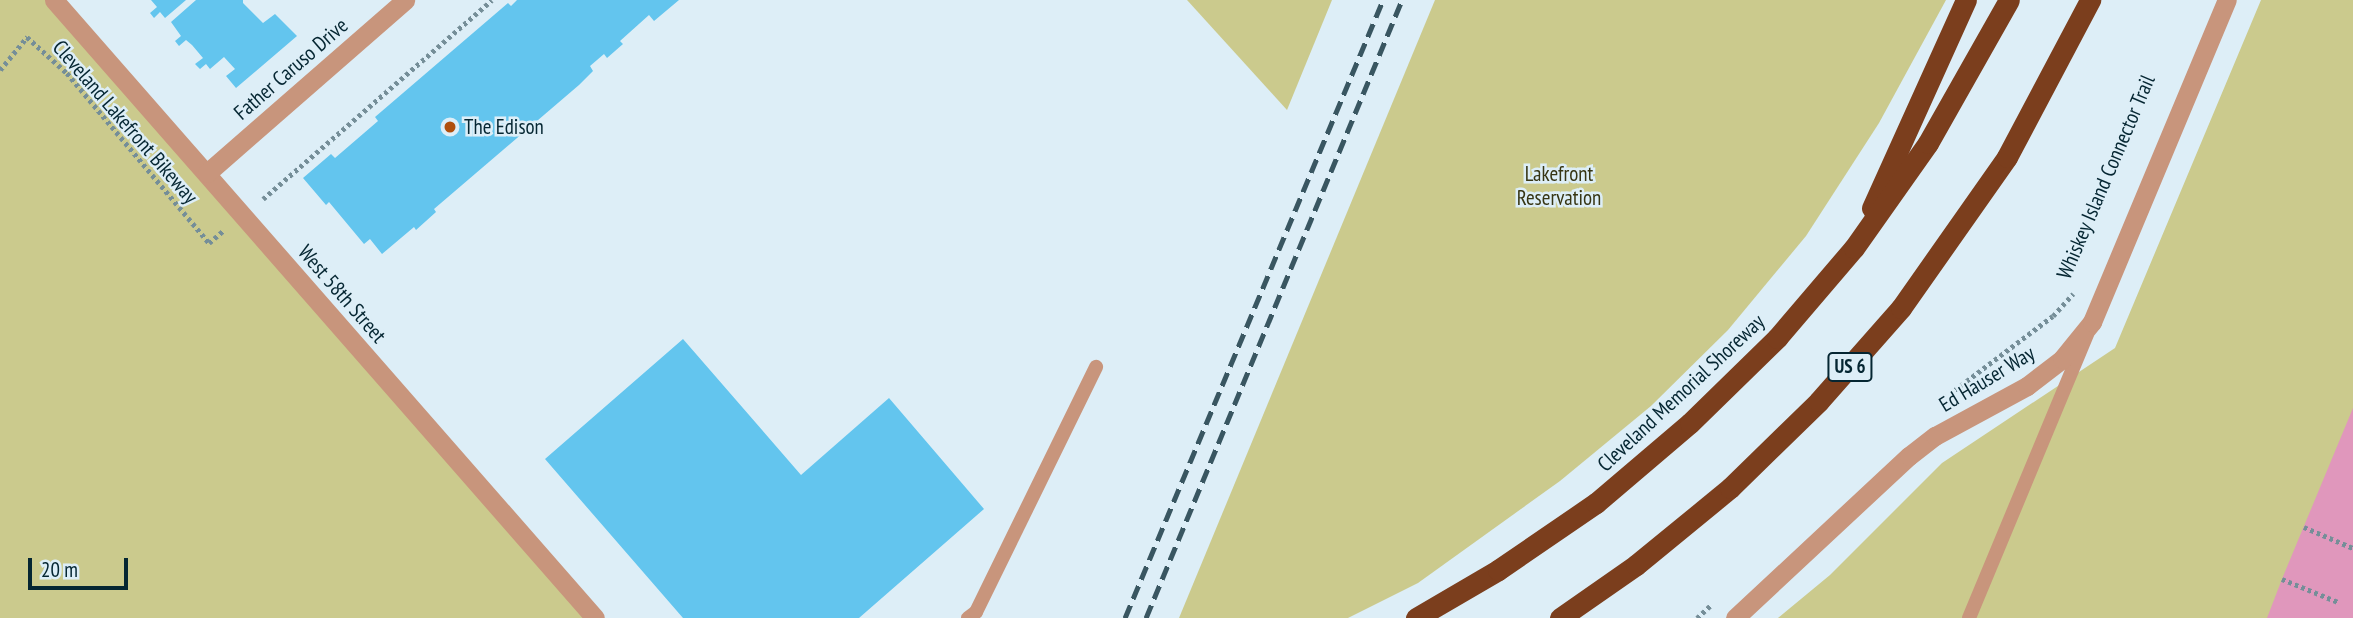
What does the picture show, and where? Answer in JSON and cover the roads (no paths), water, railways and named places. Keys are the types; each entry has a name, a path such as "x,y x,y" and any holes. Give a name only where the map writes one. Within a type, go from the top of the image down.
{"highway":[{"path":"1854,248 1966,0"},
{"name":"Cleveland Memorial Shoreway","path":"1416,618 1448,601 1549,537 1642,466 1777,338 1854,248 1928,143 2009,0"},
{"name":"US 6","path":"1560,618 1636,565 1730,488 1819,401 1893,317 1936,261 2007,157 2090,0"}],"street":[{"name":"West 58th Street","path":"54,0 595,618"},
{"name":"Father Caruso Drive","path":"207,173 405,0"},
{"name":"Ed Hauser Way","path":"1735,618 1909,456 1935,436 1976,417 2027,386 2062,359 2092,322 2227,0"}],"lane":[{"path":"1969,618 2092,322"},
{"path":"968,618 976,612 1096,367"}],"railway":[{"path":"1125,618 1383,0"},
{"path":"1146,618 1402,0"}],"place":[{"name":"The Edison","path":"450,127"}],"park label":[{"name":"Lakefront Reservation","path":"1559,186"}]}
